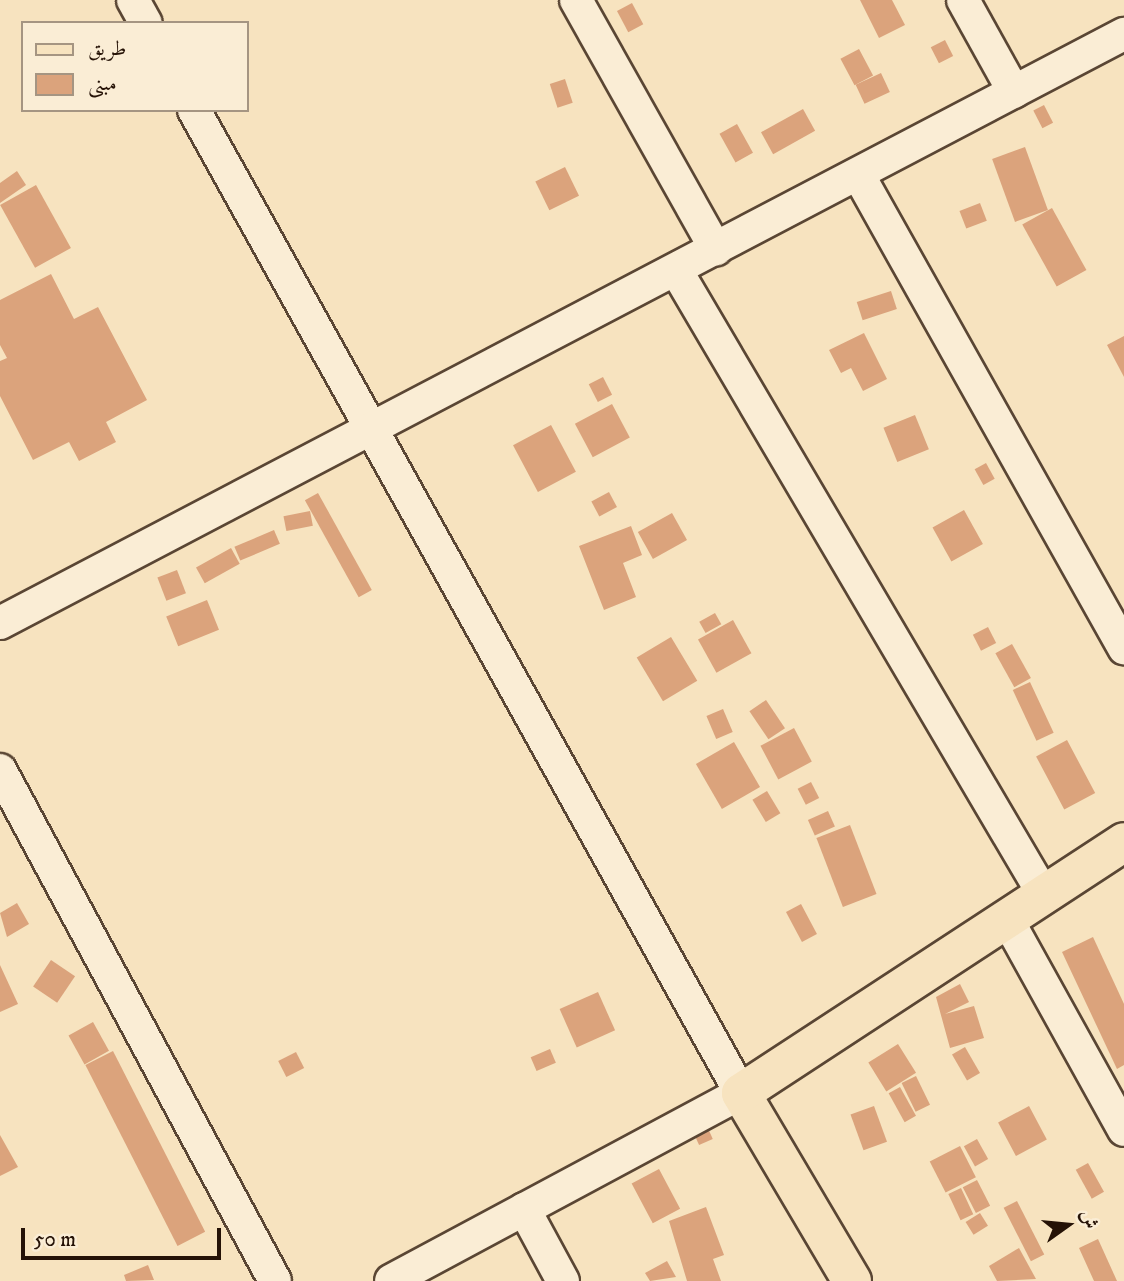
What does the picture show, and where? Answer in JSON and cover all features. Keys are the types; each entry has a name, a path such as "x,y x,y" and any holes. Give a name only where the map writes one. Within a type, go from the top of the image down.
{"main road":[{"path":"852,1281 741,1093 1124,842"}],"street":[{"path":"133,0 145,21"},
{"path":"576,0 716,249"},
{"path":"963,0 1014,92"},
{"path":"0,623 373,431 1124,34"},
{"path":"195,112 741,1093 391,1281"},
{"path":"858,174 1124,648"},
{"path":"676,270 1044,895"},
{"path":"0,770 275,1281"},
{"path":"1007,919 1124,1130"},
{"path":"524,1209 563,1281"}],"building":[{"path":"860,0 892,0 905,25 879,38"},
{"path":"632,3 643,24 628,32 617,11"},
{"path":"945,40 953,56 939,63 931,47"},
{"path":"859,49 873,75 855,85 840,59"},
{"path":"881,73 890,92 864,104 856,85"},
{"path":"565,79 573,103 558,108 550,84"},
{"path":"1044,105 1053,123 1042,128 1033,110"},
{"path":"803,109 815,131 773,154 761,132"},
{"path":"737,124 753,153 736,163 720,134"},
{"path":"1025,147 1048,210 1015,222 992,159"},
{"path":"565,167 579,196 549,210 535,181"},
{"path":"17,171 26,185 0,203 0,183"},
{"path":"36,185 71,248 35,268 0,205"},
{"path":"980,203 987,221 966,229 959,211"},
{"path":"1052,208 1086,270 1057,287 1022,224"},
{"path":"51,274 74,319 98,307 147,400 106,422 116,442 79,461 69,442 33,460 0,396 0,361 7,358 0,345 0,300"},
{"path":"891,291 897,309 863,320 857,302"},
{"path":"864,333 887,379 863,391 851,368 841,373 829,350"},
{"path":"1124,336 1124,377 1107,345"},
{"path":"603,377 612,395 598,402 589,384"},
{"path":"612,404 630,438 593,457 575,424"},
{"path":"915,415 929,449 897,462 883,428"},
{"path":"551,425 576,472 538,492 513,445"},
{"path":"986,463 995,479 983,485 975,469"},
{"path":"609,492 617,507 599,516 591,501"},
{"path":"318,493 372,590 359,597 305,500"},
{"path":"964,510 983,544 951,562 933,527"},
{"path":"310,511 313,526 286,531 283,516"},
{"path":"672,513 687,540 653,559 638,532"},
{"path":"631,526 642,555 623,563 636,597 604,610 579,546"},
{"path":"274,530 280,544 240,561 234,547"},
{"path":"231,548 240,564 205,583 196,567"},
{"path":"177,570 186,593 166,601 157,578"},
{"path":"207,600 219,630 178,646 166,616"},
{"path":"715,613 721,624 706,633 699,622"},
{"path":"733,620 751,653 716,673 698,639"},
{"path":"988,627 996,643 981,651 973,635"},
{"path":"671,637 697,681 663,701 637,658"},
{"path":"1012,644 1031,678 1014,687 995,653"},
{"path":"1030,682 1054,733 1036,741 1013,690"},
{"path":"766,700 785,728 768,739 749,711"},
{"path":"723,709 733,732 716,739 706,716"},
{"path":"794,728 812,762 778,779 760,746"},
{"path":"1067,740 1095,793 1064,809 1036,756"},
{"path":"734,742 760,787 722,809 696,764"},
{"path":"811,782 819,798 806,805 798,789"},
{"path":"767,791 780,813 766,822 752,800"},
{"path":"828,811 835,827 815,835 808,820"},
{"path":"850,825 877,894 843,907 816,838"},
{"path":"17,903 29,924 7,937 0,913"},
{"path":"801,904 817,934 802,942 786,912"},
{"path":"1093,937 1124,1004 1124,1065 1117,1069 1062,952"},
{"path":"51,960 75,976 57,1003 33,987"},
{"path":"0,965 18,1004 0,1012"},
{"path":"960,984 969,1002 945,1014 974,1006 984,1038 950,1048 936,997"},
{"path":"598,992 615,1030 577,1047 560,1009"},
{"path":"93,1022 109,1051 85,1064 69,1036"},
{"path":"898,1044 916,1073 886,1091 868,1063"},
{"path":"965,1047 980,1073 967,1080 952,1054"},
{"path":"550,1049 556,1063 537,1071 531,1057"},
{"path":"113,1051 205,1232 178,1246 85,1065"},
{"path":"296,1052 304,1068 286,1077 278,1061"},
{"path":"916,1076 930,1105 916,1112 902,1083"},
{"path":"900,1087 916,1116 905,1122 889,1093"},
{"path":"874,1106 887,1142 864,1150 851,1115"},
{"path":"1029,1106 1047,1140 1016,1156 998,1122"},
{"path":"703,1117 713,1139 699,1145 689,1123"},
{"path":"0,1135 18,1167 0,1176"},
{"path":"977,1139 988,1159 975,1166 964,1146"},
{"path":"960,1146 976,1177 946,1193 930,1161"},
{"path":"1088,1163 1104,1192 1092,1199 1076,1170"},
{"path":"659,1169 680,1209 653,1223 632,1184"},
{"path":"977,1180 990,1206 976,1213 963,1187"},
{"path":"961,1188 973,1214 961,1220 948,1194"},
{"path":"1017,1201 1044,1254 1031,1261 1004,1208"},
{"path":"706,1207 724,1255 713,1259 721,1281 687,1281 669,1221"},
{"path":"980,1213 988,1226 974,1235 966,1222"},
{"path":"1098,1239 1117,1281 1094,1281 1079,1248"},
{"path":"1019,1248 1036,1279 997,1281 989,1266"},
{"path":"667,1261 676,1277 650,1281 645,1273"},
{"path":"148,1265 154,1280 126,1281 124,1275"}]}
